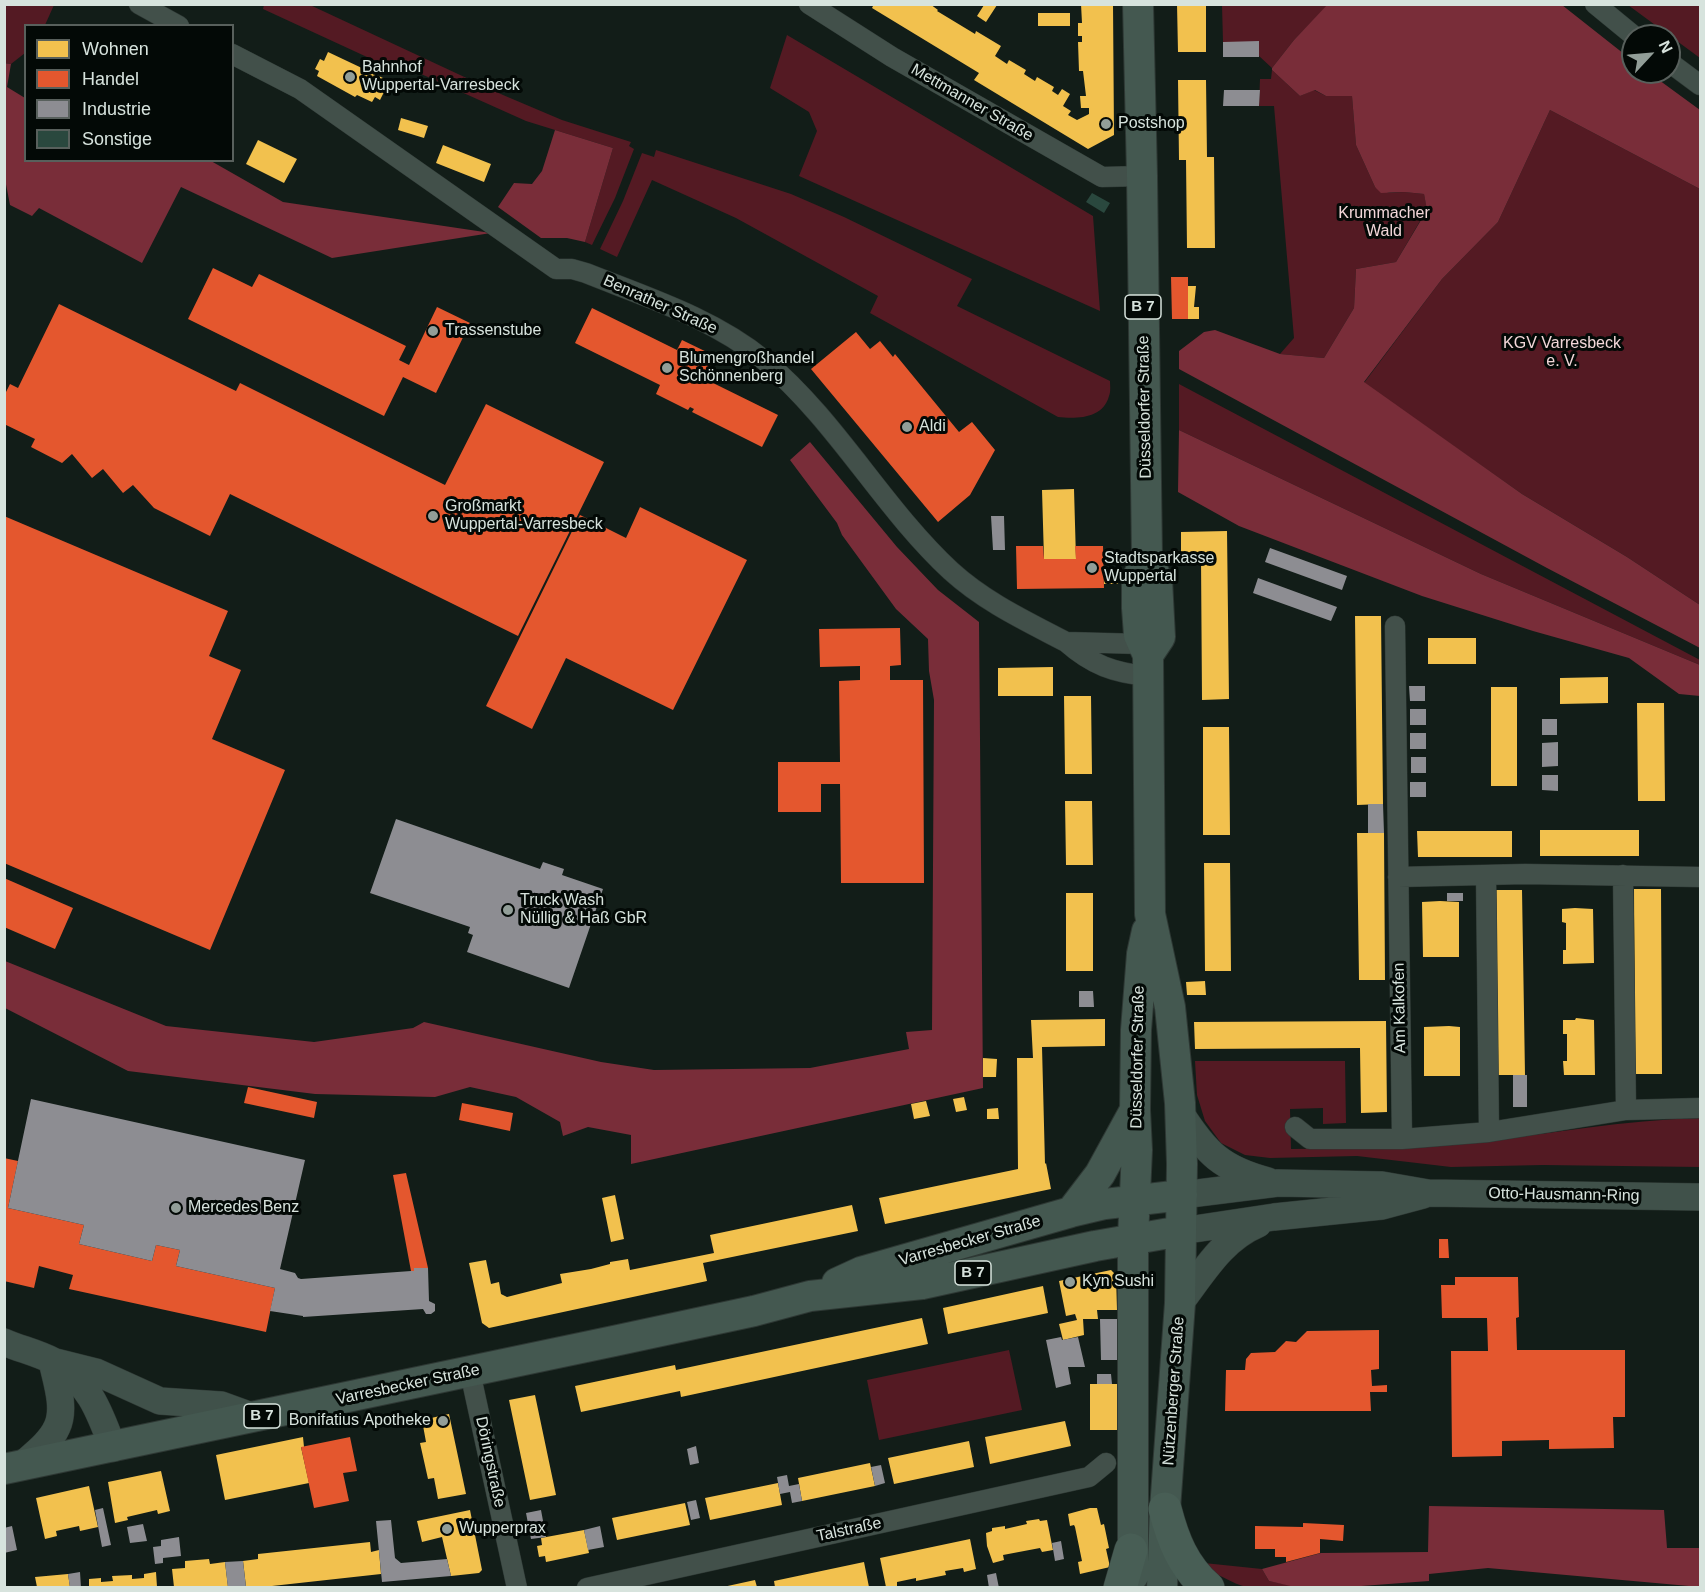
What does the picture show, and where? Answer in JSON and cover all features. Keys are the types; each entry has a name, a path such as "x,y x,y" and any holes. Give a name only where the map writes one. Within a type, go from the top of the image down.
{"highway":[{"path":"1165,1509 1174,1543 1189,1569 1208,1587"},
{"path":"1120,1587 1131,1550"}],"main road":[{"name":"Düsseldorfer Straße","path":"1138,4 1147,557 1157,580 1160,637 1146,658 1150,914 1170,1006 1181,1114 1182,1195"},
{"name":"Düsseldorfer Straße","path":"1135,1200 1136,1030 1142,954 1150,914"},
{"name":"B 7","path":"1071,1212 1100,1174 1135,1110"},
{"name":"B 7","path":"1135,1200 1182,1195"},
{"name":"Nützenberger Straße","path":"1162,1587 1165,1509 1180,1303 1182,1195"},
{"name":"Varresbecker Straße","path":"810,1296 861,1272 1071,1212 1135,1200"},
{"path":"1133,1587 1131,1550 1134,1465 1133,1238 1135,1200"},
{"name":"B 7","path":"1133,1238 1181,1231"},
{"name":"Varresbecker Straße","path":"13,1468 754,1311 810,1296 922,1284 1133,1238"}],"street":[{"path":"139,4 175,24"},
{"name":"Mettmanner Straße","path":"809,4 892,57 1101,177 1142,176"},
{"path":"1595,4 1621,25"},
{"name":"Benrather Straße","path":"234,55 300,89 556,269 572,269 586,273 695,317 763,359 793,386 920,538 951,570 985,598 1066,642 1084,658 1115,672 1146,658"},
{"path":"1681,71 1701,85"},
{"name":"Am Kalkofen","path":"1395,626 1402,1138"},
{"name":"Benrather Straße","path":"1066,642 1146,658"},
{"path":"1486,875 1489,1132"},
{"path":"1398,877 1486,875 1701,877"},
{"path":"1623,875 1626,1110"},
{"path":"1295,1127 1310,1139 1402,1138 1489,1132 1626,1110 1701,1108"},
{"path":"1181,1114 1202,1145 1216,1159 1236,1170 1278,1183"},
{"name":"Otto-Hausmann-Ring","path":"1182,1195 1278,1183 1382,1185 1428,1193 1701,1197"},
{"name":"Otto-Hausmann-Ring","path":"1181,1231 1274,1217 1382,1206 1428,1193"},
{"path":"1180,1303 1216,1256 1233,1238 1248,1228 1274,1217"},
{"path":"4,1342 52,1361 96,1372 160,1401 222,1405 254,1417"},
{"path":"52,1361 81,1381 100,1413 113,1448"},
{"path":"13,1468 48,1441 58,1426 61,1406 52,1361"},
{"name":"Döringstraße","path":"470,1372 517,1587"},
{"name":"Talstraße","path":"587,1587 1089,1477 1106,1462"}],"green space":[{"path":"4,5 54,5 45,24 24,24 24,54 11,64 5,63"},
{"path":"264,5 310,5 503,95 562,120 631,142 629,146 634,149 615,198 592,245 585,242 613,148 526,121 410,69 406,75 263,9"},
{"path":"1222,5 1328,5 1294,40 1272,68 1259,56 1259,42 1223,42"},
{"path":"1628,5 1700,5 1700,58 1681,44 1681,24 1654,24"},
{"path":"787,35 1093,216 1100,311 799,176 817,131 809,112 770,88"},
{"name":"Krummacher Wald","path":"1272,70 1300,96 1314,90 1326,96 1352,96 1356,145 1375,187 1389,193 1424,194 1427,209 1396,262 1356,269 1354,308 1324,358 1280,354 1294,338 1274,106 1259,106 1260,79 1271,79"},
{"name":"KGV Varresbeck e. V.","path":"1550,110 1700,189 1700,605 1627,557 1522,494 1364,383 1442,279 1498,222"},
{"path":"656,150 791,194 972,279 957,306 1110,381 1110,393 1106,404 1088,416 1058,417 870,313 878,296 736,218 652,180 617,257 600,249 623,201 642,153 654,157"},
{"path":"1179,384 1700,660 1700,665 1481,574 1179,430"},
{"path":"1195,1061 1345,1061 1346,1123 1323,1124 1323,1108 1290,1109 1291,1149 1428,1146 1615,1124 1700,1118 1700,1167 1543,1165 1451,1167 1357,1156 1270,1158 1245,1155 1221,1143 1205,1121 1197,1095"},
{"path":"1009,1350 1022,1410 879,1440 867,1380"},
{"path":"1204,1563 1262,1569 1269,1581 1299,1587 1247,1587 1204,1572"}],"shaded area":[{"path":"1328,4 1562,5 1621,52 1621,84 1664,84 1700,110 1700,189 1550,110 1498,222 1442,279 1364,382 1522,494 1627,557 1700,605 1700,648 1179,369 1179,351 1204,332 1215,330 1280,354 1324,358 1354,308 1356,269 1396,262 1427,210 1424,194 1381,193 1375,187 1356,145 1352,96 1326,96 1315,90 1300,96 1272,70 1294,40"},
{"path":"4,63 11,64 7,87 24,97 24,162 213,162 283,202 491,233 332,258 181,187 142,263 39,208 32,216 10,205 4,174"},
{"path":"555,130 613,148 585,242 567,238 541,238 498,207 514,183 532,184 542,171"},
{"path":"1179,430 1481,574 1700,665 1700,696 1679,694 1629,658 1422,596 1239,526 1178,492"},
{"path":"810,442 897,547 938,590 979,622 983,1088 631,1164 631,1135 588,1127 563,1136 560,1122 516,1097 470,1087 435,1097 315,1094 128,1071 5,1008 5,961 166,1026 314,1042 413,1028 424,1022 601,1062 654,1070 810,1068 909,1049 906,1032 932,1030 934,700 929,671 928,639 896,609 790,460"},
{"path":"1429,1506 1664,1510 1667,1548 1700,1548 1700,1587 1488,1568 1429,1574 1429,1581 1299,1588 1269,1581 1262,1569 1321,1553 1428,1552"}],"building: Wohnen":[{"path":"874,4 930,4 937,11 975,34 976,31 1001,46 995,56 1007,64 1009,60 1026,70 1024,74 1035,81 1037,77 1054,87 1052,91 1058,95 1062,89 1070,94 1063,106 1071,111 1068,115 1077,120 1089,114 1089,108 1081,108 1080,96 1086,96 1083,71 1079,71 1078,42 1082,42 1082,36 1078,36 1078,23 1082,23 1081,4 1113,4 1114,135 1088,149 974,80 979,73 872,8"},
{"path":"1177,4 1206,4 1206,52 1178,52"},
{"path":"984,5 997,5 986,22 977,16"},
{"path":"1038,13 1070,13 1070,26 1038,26"},
{"name":"Bahnhof Wuppertal-Varresbeck","path":"328,52 383,78 378,90 384,92 380,100 375,97 372,102 357,95 355,97 317,76 319,71 315,69 320,59 324,61"},
{"path":"1178,80 1206,80 1207,157 1214,157 1215,248 1187,248 1186,160 1179,160"},
{"path":"401,118 428,126 424,138 398,130"},
{"path":"258,140 297,159 284,183 246,164"},
{"path":"443,145 491,164 484,182 436,163"},
{"path":"1188,286 1196,286 1194,307 1199,307 1199,319 1188,319"},
{"path":"1074,489 1076,559 1044,559 1042,490"},
{"path":"1227,531 1229,699 1202,700 1201,558 1181,558 1181,532"},
{"path":"1104,573 1117,573 1118,584 1104,584"},
{"path":"1355,616 1381,616 1383,804 1357,805"},
{"path":"1428,638 1476,638 1476,664 1428,664"},
{"path":"1053,667 1053,696 998,696 998,668"},
{"path":"1608,677 1608,703 1560,704 1560,678"},
{"path":"1491,687 1517,687 1517,786 1491,786"},
{"path":"1064,696 1091,696 1092,774 1065,774"},
{"path":"1637,703 1664,703 1665,801 1638,801"},
{"path":"1203,727 1229,727 1230,835 1203,835"},
{"path":"1065,801 1092,801 1093,865 1066,865"},
{"path":"1540,830 1639,830 1639,856 1540,856"},
{"path":"1417,831 1512,831 1512,857 1418,857"},
{"path":"1357,833 1384,833 1385,980 1359,980"},
{"path":"1204,863 1230,863 1231,971 1205,971"},
{"path":"1634,889 1661,889 1662,1074 1635,1074"},
{"path":"1496,890 1522,890 1525,1075 1498,1075"},
{"path":"1066,893 1093,893 1093,971 1066,971"},
{"path":"1422,902 1459,902 1459,957 1423,957"},
{"path":"1562,909 1593,909 1594,963 1563,964 1563,950 1566,950 1566,923 1562,922"},
{"path":"1205,981 1206,995 1187,995 1186,982"},
{"path":"1576,1018 1594,1020 1595,1075 1564,1075 1563,1061 1567,1061 1567,1034 1563,1034 1563,1020 1575,1020"},
{"path":"1105,1019 1105,1046 1042,1047 1045,1164 1051,1189 885,1224 879,1198 1018,1169 1017,1058 1033,1058 1031,1020"},
{"path":"1386,1021 1387,1112 1361,1113 1360,1048 1195,1049 1194,1022"},
{"path":"1424,1027 1460,1027 1460,1076 1424,1076"},
{"path":"983,1058 997,1059 996,1077 983,1077"},
{"path":"964,1097 967,1110 956,1112 953,1099"},
{"path":"926,1101 930,1116 914,1119 911,1104"},
{"path":"998,1108 999,1119 987,1119 987,1109"},
{"path":"615,1195 624,1239 611,1242 602,1198"},
{"path":"852,1205 858,1231 703,1263 707,1281 489,1328 482,1323 469,1263 486,1260 491,1284 499,1282 501,1294 507,1297 562,1283 560,1274 591,1269 610,1264 610,1262 628,1259 630,1270 714,1253 710,1235"},
{"path":"1111,1270 1116,1275 1117,1310 1097,1310 1098,1319 1083,1319 1084,1335 1063,1340 1059,1324 1077,1320 1075,1314 1066,1316 1059,1281"},
{"path":"1043,1286 1048,1313 948,1334 943,1308"},
{"path":"922,1318 928,1344 681,1397 680,1391 581,1412 575,1386 675,1365 676,1370"},
{"path":"1090,1384 1117,1384 1117,1430 1090,1430"},
{"path":"535,1395 556,1495 530,1500 509,1400"},
{"path":"449,1414 466,1494 438,1499 434,1478 428,1479 420,1443 426,1442 422,1420"},
{"path":"1065,1421 1071,1446 990,1464 985,1437"},
{"path":"303,1437 304,1447 301,1447 309,1483 225,1500 216,1455"},
{"path":"969,1441 974,1467 894,1484 888,1458"},
{"path":"870,1463 875,1486 802,1501 798,1478"},
{"path":"161,1471 170,1511 158,1514 157,1510 127,1517 128,1520 115,1523 108,1482"},
{"path":"778,1483 782,1505 710,1520 705,1498"},
{"path":"89,1486 98,1527 80,1531 79,1526 56,1531 57,1536 45,1539 36,1498"},
{"path":"685,1503 690,1525 617,1540 612,1518"},
{"path":"1097,1508 1101,1525 1104,1524 1110,1567 1080,1574 1078,1562 1082,1561 1075,1527 1070,1526 1068,1514"},
{"name":"Wupperprax","path":"470,1510 482,1570 479,1573 451,1576 442,1537 422,1542 417,1521"},
{"path":"1039,1519 1040,1521 1047,1520 1053,1550 1042,1552 1040,1548 1003,1555 1004,1560 993,1563 987,1546 986,1533 992,1531 992,1528 1005,1526 1005,1529"},
{"path":"584,1530 589,1553 546,1562 545,1556 539,1557 537,1546 542,1545 541,1538"},
{"path":"970,1539 976,1569 964,1572 963,1568 945,1571 946,1575 916,1581 916,1578 897,1582 897,1586 886,1587 880,1558"},
{"path":"370,1542 371,1552 379,1550 381,1574 246,1587 243,1561 258,1559 258,1554"},
{"path":"209,1559 210,1564 225,1562 228,1587 174,1587 172,1569 185,1568 185,1561"},
{"path":"864,1562 869,1587 775,1587 774,1581"},
{"path":"156,1572 157,1587 89,1587 89,1579 101,1578 101,1582 113,1581 112,1576 132,1575 132,1579 144,1578 144,1574"},
{"path":"68,1574 70,1587 37,1587 35,1577"},
{"path":"755,1580 757,1587 723,1587"}],"building: Handel":[{"path":"213,268 252,287 259,274 406,346 399,360 409,365 437,307 470,323 436,393 403,377 384,416 188,319"},
{"path":"1171,277 1188,277 1188,319 1172,319"},
{"path":"59,304 236,391 240,383 445,485 486,404 604,462 518,636 230,494 210,536 154,508 133,485 123,493 103,469 92,478 72,454 62,463 31,447 35,439 4,424 4,396 10,384 18,388"},
{"name":"Blumengroßhandel Schönnenberg","path":"592,308 677,350 682,340 715,356 703,380 778,415 762,447 692,412 694,409 690,407 688,410 656,394 660,385 575,343"},
{"name":"Aldi","path":"856,332 870,349 880,341 893,357 895,354 959,432 972,422 995,450 970,495 938,522 811,369"},
{"path":"640,507 747,560 673,710 566,658 532,729 486,706 580,515 626,538"},
{"path":"4,516 228,611 209,656 241,670 212,739 285,770 210,950 4,863"},
{"path":"1016,546 1043,546 1044,559 1076,559 1075,546 1103,546 1104,588 1017,589"},
{"path":"900,628 901,665 890,666 890,680 923,680 924,883 841,883 840,784 821,784 821,812 778,812 778,762 840,762 839,681 860,680 860,666 820,667 819,629"},
{"path":"4,878 73,908 55,949 4,927"},
{"path":"248,1087 317,1102 314,1118 244,1103"},
{"path":"462,1103 513,1113 510,1131 459,1120"},
{"path":"4,1158 18,1161 8,1208 84,1225 79,1244 152,1261 156,1245 180,1250 176,1266 275,1288 266,1332 69,1289 73,1275 39,1266 34,1288 4,1281"},
{"path":"406,1173 428,1268 414,1268 414,1271 411,1271 393,1175"},
{"path":"1439,1239 1448,1239 1449,1258 1439,1258"},
{"path":"1455,1277 1518,1277 1517,1350 1625,1350 1625,1417 1613,1417 1614,1448 1549,1449 1549,1440 1502,1441 1502,1456 1452,1457 1451,1351 1488,1351 1487,1318 1442,1318 1441,1285 1455,1285"},
{"path":"1379,1330 1379,1369 1371,1370 1372,1386 1387,1385 1387,1392 1370,1392 1371,1411 1225,1411 1226,1370 1245,1370 1246,1359 1251,1353 1275,1352 1286,1341 1296,1342 1307,1331"},
{"path":"350,1437 357,1471 343,1473 349,1501 314,1508 301,1447"},
{"path":"1303,1523 1344,1525 1343,1541 1320,1539 1320,1553 1286,1562 1286,1557 1275,1557 1275,1549 1255,1549 1255,1526 1303,1527"}],"building: Industrie":[{"path":"1259,41 1259,57 1223,57 1223,42"},
{"path":"1224,90 1260,90 1259,106 1223,106"},
{"path":"991,516 1004,516 1005,550 993,550"},
{"path":"1270,548 1347,576 1342,590 1265,562"},
{"path":"1258,578 1337,607 1331,621 1253,593"},
{"path":"1409,686 1425,686 1425,701 1410,701"},
{"path":"1410,709 1426,709 1426,725 1410,725"},
{"path":"1542,719 1557,719 1557,735 1542,735"},
{"path":"1410,733 1426,733 1426,749 1410,749"},
{"path":"1558,742 1558,766 1542,767 1542,743"},
{"path":"1411,757 1426,757 1426,773 1411,773"},
{"path":"1542,775 1558,775 1558,791 1542,790"},
{"path":"1410,782 1426,782 1426,797 1410,797"},
{"path":"1368,804 1383,804 1384,833 1368,833"},
{"name":"Truck Wash Nüllig & Haß GbR","path":"396,819 540,869 543,862 564,869 562,875 603,889 569,988 467,952 473,935 468,933 470,927 370,893"},
{"path":"1447,893 1463,893 1463,901 1447,901"},
{"path":"1079,991 1093,991 1094,1007 1079,1007"},
{"path":"1513,1075 1527,1075 1527,1107 1513,1107"},
{"path":"31,1099 305,1160 280,1269 295,1273 301,1279 428,1268 429,1301 435,1304 435,1311 431,1314 426,1314 423,1309 303,1317 270,1311 275,1288 176,1266 180,1250 156,1245 152,1261 79,1244 84,1225 8,1208"},
{"path":"1100,1319 1117,1319 1117,1360 1101,1360"},
{"path":"1061,1337 1062,1340 1078,1337 1085,1367 1068,1367 1071,1384 1056,1388 1046,1340"},
{"path":"1097,1374 1111,1374 1112,1384 1097,1384"},
{"path":"696,1446 699,1463 690,1465 687,1449"},
{"path":"881,1465 885,1483 875,1486 871,1467"},
{"path":"787,1475 789,1486 799,1484 802,1501 792,1503 790,1492 780,1494 777,1477"},
{"path":"696,1500 700,1518 691,1520 687,1502"},
{"path":"103,1508 111,1545 102,1547 95,1510"},
{"path":"541,1510 546,1537 531,1539 526,1513"},
{"path":"391,1520 395,1558 401,1563 447,1559 451,1576 382,1582 376,1521"},
{"path":"143,1524 147,1541 130,1543 127,1527"},
{"path":"12,1526 17,1550 4,1553 4,1528"},
{"path":"600,1526 604,1547 588,1550 584,1530"},
{"path":"179,1537 181,1556 163,1558 163,1563 155,1564 153,1547 161,1546 161,1540"},
{"path":"1061,1541 1064,1559 1055,1561 1052,1543"},
{"path":"243,1561 246,1587 228,1588 225,1562"},
{"path":"80,1572 81,1588 70,1588 68,1574"},
{"path":"996,1573 999,1588 989,1588 987,1575"}],"building: Sonstige":[{"path":"1092,193 1110,203 1104,213 1086,202"}],"place":[{"name":"Bahnhof Wuppertal-Varresbeck","path":"350,77"},
{"name":"Postshop","path":"1106,124"},
{"name":"Trassenstube","path":"433,331"},
{"name":"Blumengroßhandel Schönnenberg","path":"667,368"},
{"name":"Aldi","path":"907,427"},
{"name":"Großmarkt Wuppertal-Varresbeck","path":"433,516"},
{"name":"Stadtsparkasse Wuppertal","path":"1092,568"},
{"name":"Truck Wash Nüllig & Haß GbR","path":"508,910"},
{"name":"Mercedes Benz","path":"176,1208"},
{"name":"Kyn Sushi","path":"1070,1282"},
{"name":"Bonifatius Apotheke","path":"443,1421"},
{"name":"Wupperprax","path":"447,1529"}]}
